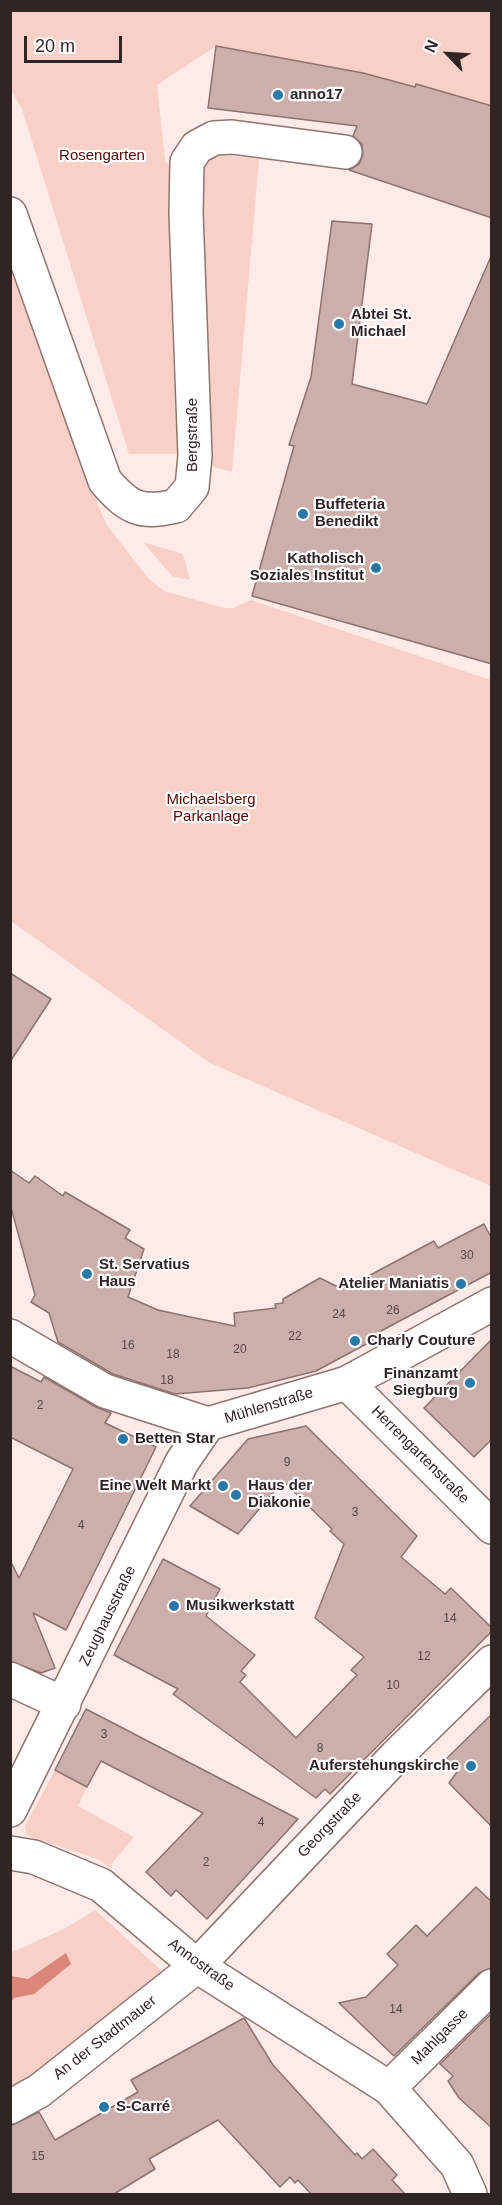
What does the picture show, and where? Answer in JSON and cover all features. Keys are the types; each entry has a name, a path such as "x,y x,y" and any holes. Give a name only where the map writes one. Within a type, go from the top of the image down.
{"street":[{"name":"Bergstraße","path":"10,214 105,481 123,502 150,512 176,506 192,487 195,456 186,213 187,162 197,147 214,138 232,137 345,152"},
{"name":"Mühlenstraße","path":"10,1336 105,1391 208,1424 348,1383 492,1304"},
{"name":"Herrengartenstraße","path":"348,1383 492,1527"},
{"name":"Zeughausstraße","path":"10,1810 182,1462 208,1424"},
{"name":"Georgstraße","path":"198,1966 396,1756 492,1662"},
{"path":"10,1679 64,1704"},
{"name":"Annostraße","path":"10,1853 34,1857 101,1885 198,1966 389,2088 457,2165 470,2194"},
{"name":"An der Stadtmauer","path":"10,2107 39,2091 198,1966"},
{"name":"Mahlgasse","path":"389,2088 492,1986"}],"green space":[{"name":"Rosengarten","path":"11,11 491,11 491,106 416,84 415,87 363,73 216,46 157,85 165,161 173,170 170,276 177,454 129,454 22,109 11,90"},
{"path":"220,155 259,159 232,472 211,466 200,169 208,159"},
{"name":"Michaelsberg Parkanlage","path":"10,236 85,459 83,469 106,524 149,579 164,591 224,608 233,608 251,600 491,680 491,1186 210,1063 11,921"},
{"path":"143,542 183,554 190,580 172,576"},
{"path":"55,1770 87,1787 78,1806 134,1837 109,1867 98,1859 27,1836 25,1826"},
{"path":"95,1910 162,1971 33,2086 11,2099 10,1953 64,1929"}],"shaded area":[{"path":"66,1953 71,1964 34,1994 14,1998 11,2002 11,1976 28,1979"}],"building":[{"path":"216,46 363,73 415,87 416,84 492,106 492,218 349,170 359,164 363,155 362,144 353,136 357,126 208,108"},
{"path":"332,221 372,224 352,384 427,404 492,254 492,664 252,596 294,446 289,445 311,377"},
{"path":"10,973 51,999 10,1062"},
{"path":"10,1170 29,1183 35,1176 63,1196 65,1192 130,1230 125,1238 144,1249 128,1297 158,1310 195,1318 235,1326 234,1313 276,1308 275,1304 283,1303 283,1299 320,1278 338,1287 359,1281 434,1241 438,1248 484,1224 492,1239 492,1272 379,1332 381,1336 316,1371 248,1388 175,1394 113,1374 58,1342 49,1313 31,1302 35,1295 10,1204"},
{"name":"Finanzamt Siegburg","path":"492,1339 492,1439 474,1457 424,1408"},
{"path":"10,1366 41,1382 44,1377 96,1407 111,1413 105,1423 156,1447 66,1630 33,1613 55,1668 41,1673 10,1661 10,1560 19,1578 73,1469 10,1437"},
{"path":"306,1426 417,1536 401,1557 445,1594 451,1588 492,1628 492,1631 330,1794 325,1789 316,1798 173,1694 178,1689 114,1655 163,1559 220,1589 206,1616 255,1655 241,1671 246,1675 240,1682 296,1738 357,1675 351,1670 364,1657 315,1618 344,1544 330,1531 332,1529 283,1481 238,1534 190,1506 248,1439"},
{"path":"86,1709 298,1819 207,1919 176,1890 171,1896 146,1872 203,1813 101,1761 87,1787 55,1770"},
{"name":"Auferstehungskirche","path":"492,1714 492,1827 449,1783 457,1772 445,1760"},
{"path":"476,1887 492,1902 492,1968 479,1973 394,2056 339,2003 366,1997 398,1965 387,1954 416,1925 427,1936"},
{"path":"492,2013 492,2128 459,2098 448,2081 453,2076 440,2064"},
{"path":"244,2018 273,2065 355,2155 357,2153 362,2159 373,2149 397,2175 392,2180 405,2194 311,2194 298,2180 295,2183 290,2177 280,2187 218,2120 149,2159 155,2169 114,2194 10,2194 10,2126 39,2112 55,2140 138,2092 131,2080"}],"place":[{"name":"anno17","path":"278,95"},
{"name":"Abtei St. Michael","path":"339,324"},
{"name":"Buffeteria Benedikt","path":"303,514"},
{"name":"Katholisch Soziales Institut","path":"376,568"},
{"name":"St. Servatius Haus","path":"87,1274"},
{"name":"Atelier Maniatis","path":"461,1284"},
{"name":"Charly Couture","path":"355,1341"},
{"name":"Finanzamt Siegburg","path":"470,1383"},
{"name":"Betten Star","path":"123,1439"},
{"name":"Eine Welt Markt","path":"223,1486"},
{"name":"Haus der Diakonie","path":"236,1495"},
{"name":"Musikwerkstatt","path":"174,1606"},
{"name":"Auferstehungskirche","path":"471,1766"},
{"name":"S-Carré","path":"104,2107"}]}
